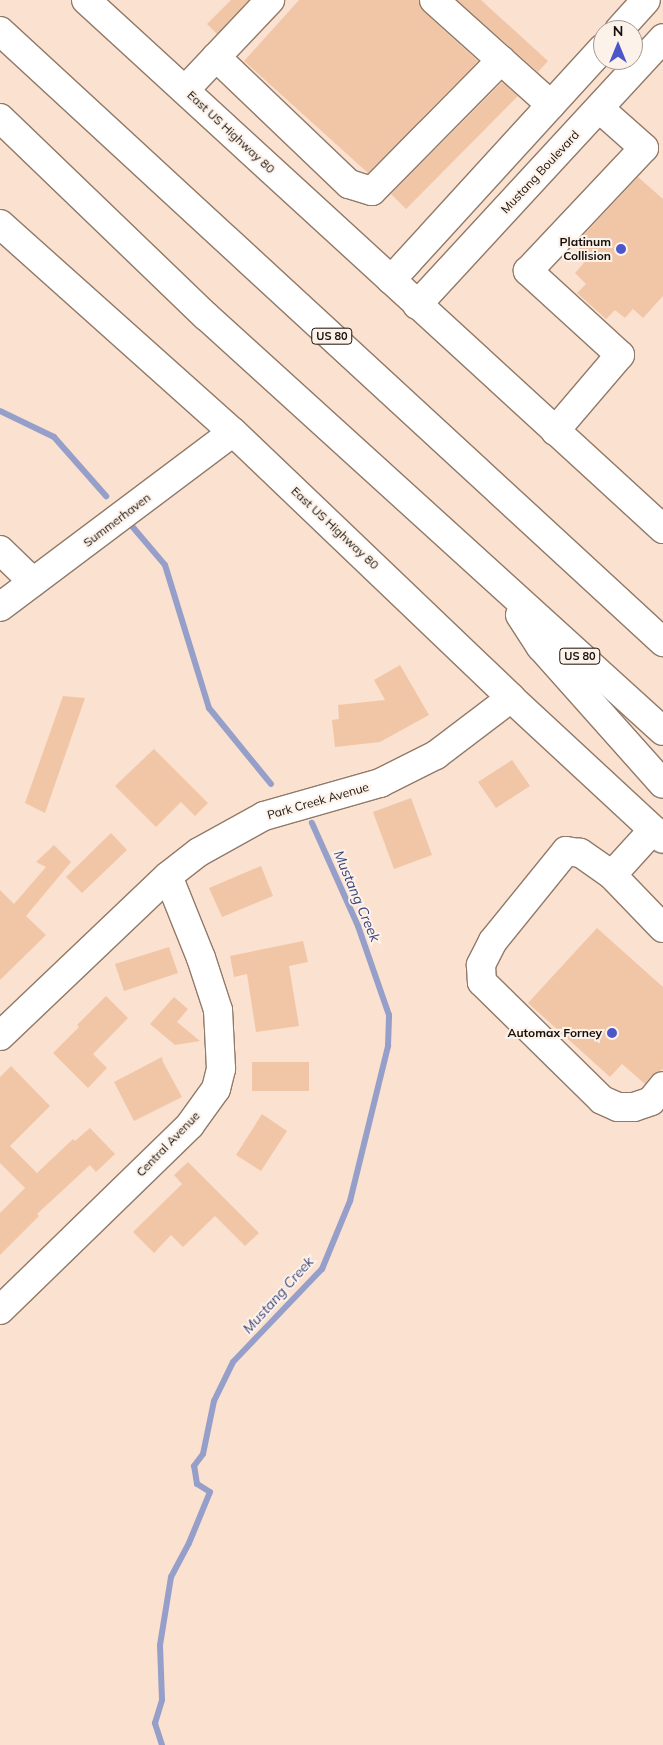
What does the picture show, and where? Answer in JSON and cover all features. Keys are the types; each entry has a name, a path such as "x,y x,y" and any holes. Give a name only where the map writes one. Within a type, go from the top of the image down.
{"main road":[{"name":"East US Highway 80","path":"86,0 417,305 663,528"},
{"path":"185,90 270,0"},
{"path":"434,0 551,105"},
{"path":"628,20 646,0"},
{"name":"US 80","path":"0,31 663,642"},
{"name":"Mustang Boulevard","path":"417,305 663,38"},
{"path":"216,57 349,184 372,191 501,60"},
{"path":"391,280 593,59"},
{"path":"555,431 620,355 528,271 644,148 599,108"},
{"name":"US 80","path":"0,118 206,316 663,731"},
{"name":"East US Highway 80","path":"0,224 233,432 511,698 658,835"},
{"name":"Summerhaven","path":"0,607 233,432"},
{"path":"0,550 33,582"},
{"path":"497,580 541,647 663,784"},
{"name":"Park Creek Avenue","path":"0,1036 168,876 199,852 264,816 380,783 436,755 511,698"},
{"path":"612,875 658,835"},
{"path":"663,928 612,875 580,853 566,851 493,941 481,965 482,982 602,1100 618,1107 634,1107 651,1101 663,1086"},
{"name":"Central Avenue","path":"0,1310 190,1124 216,1090 221,1069 218,1010 201,958 168,876"}],"building":[{"path":"231,0 249,0 217,34 207,24"},
{"path":"299,0 419,0 424,12 478,61 368,173 244,61"},
{"path":"457,0 481,0 548,61 538,72"},
{"path":"502,82 518,96 406,209 391,194"},
{"name":"Platinum Collision","path":"638,177 663,199 663,296 643,318 633,309 625,318 615,310 606,319 577,293 586,284 575,273 584,263 574,254 583,244 579,240"},
{"path":"400,665 429,715 380,742 335,747 332,720 339,719 338,705 385,700 374,680"},
{"path":"63,696 85,698 45,813 25,803"},
{"path":"154,749 208,803 195,816 181,802 156,827 115,786"},
{"path":"512,760 530,786 496,808 478,782"},
{"path":"411,798 432,855 394,869 373,812"},
{"path":"111,833 127,850 82,893 66,877"},
{"path":"54,845 71,862 26,916 46,935 0,980 0,890 14,904 46,867 36,862"},
{"path":"261,866 273,896 222,917 209,888"},
{"name":"Automax Forney","path":"597,928 663,987 663,1069 651,1076 645,1084 622,1064 610,1077 528,1003"},
{"path":"303,941 308,962 289,966 299,1026 256,1032 247,974 234,977 230,956"},
{"path":"169,947 178,973 124,991 115,964"},
{"path":"106,996 128,1018 93,1054 107,1068 88,1088 53,1053"},
{"path":"174,997 188,1009 177,1022 200,1041 175,1045 150,1024"},
{"path":"162,1057 182,1097 134,1121 114,1082"},
{"path":"252,1062 309,1062 309,1091 252,1091"},
{"path":"11,1066 50,1106 10,1146 37,1173 73,1139 75,1141 90,1128 115,1154 96,1172 90,1165 37,1214 39,1216 0,1255 0,1213 25,1188 0,1163 0,1077"},
{"path":"262,1114 287,1131 261,1171 236,1155"},
{"path":"188,1162 259,1233 245,1246 215,1216 183,1247 171,1235 154,1253 133,1232 182,1184 174,1175"}],"waterway":[{"name":"Mustang Creek","path":"0,411 54,437 106,496"},
{"name":"Mustang Creek","path":"131,525 165,565 209,708 271,784"},
{"name":"Mustang Creek","path":"162,1745 155,1723 162,1700 160,1645 171,1577 189,1543 210,1492 197,1484 194,1466 203,1454 214,1401 233,1362 322,1269 350,1201 388,1046 389,1015 358,926 312,823"}],"place":[{"name":"Platinum Collision","path":"621,249"},
{"name":"Automax Forney","path":"612,1033"}]}
